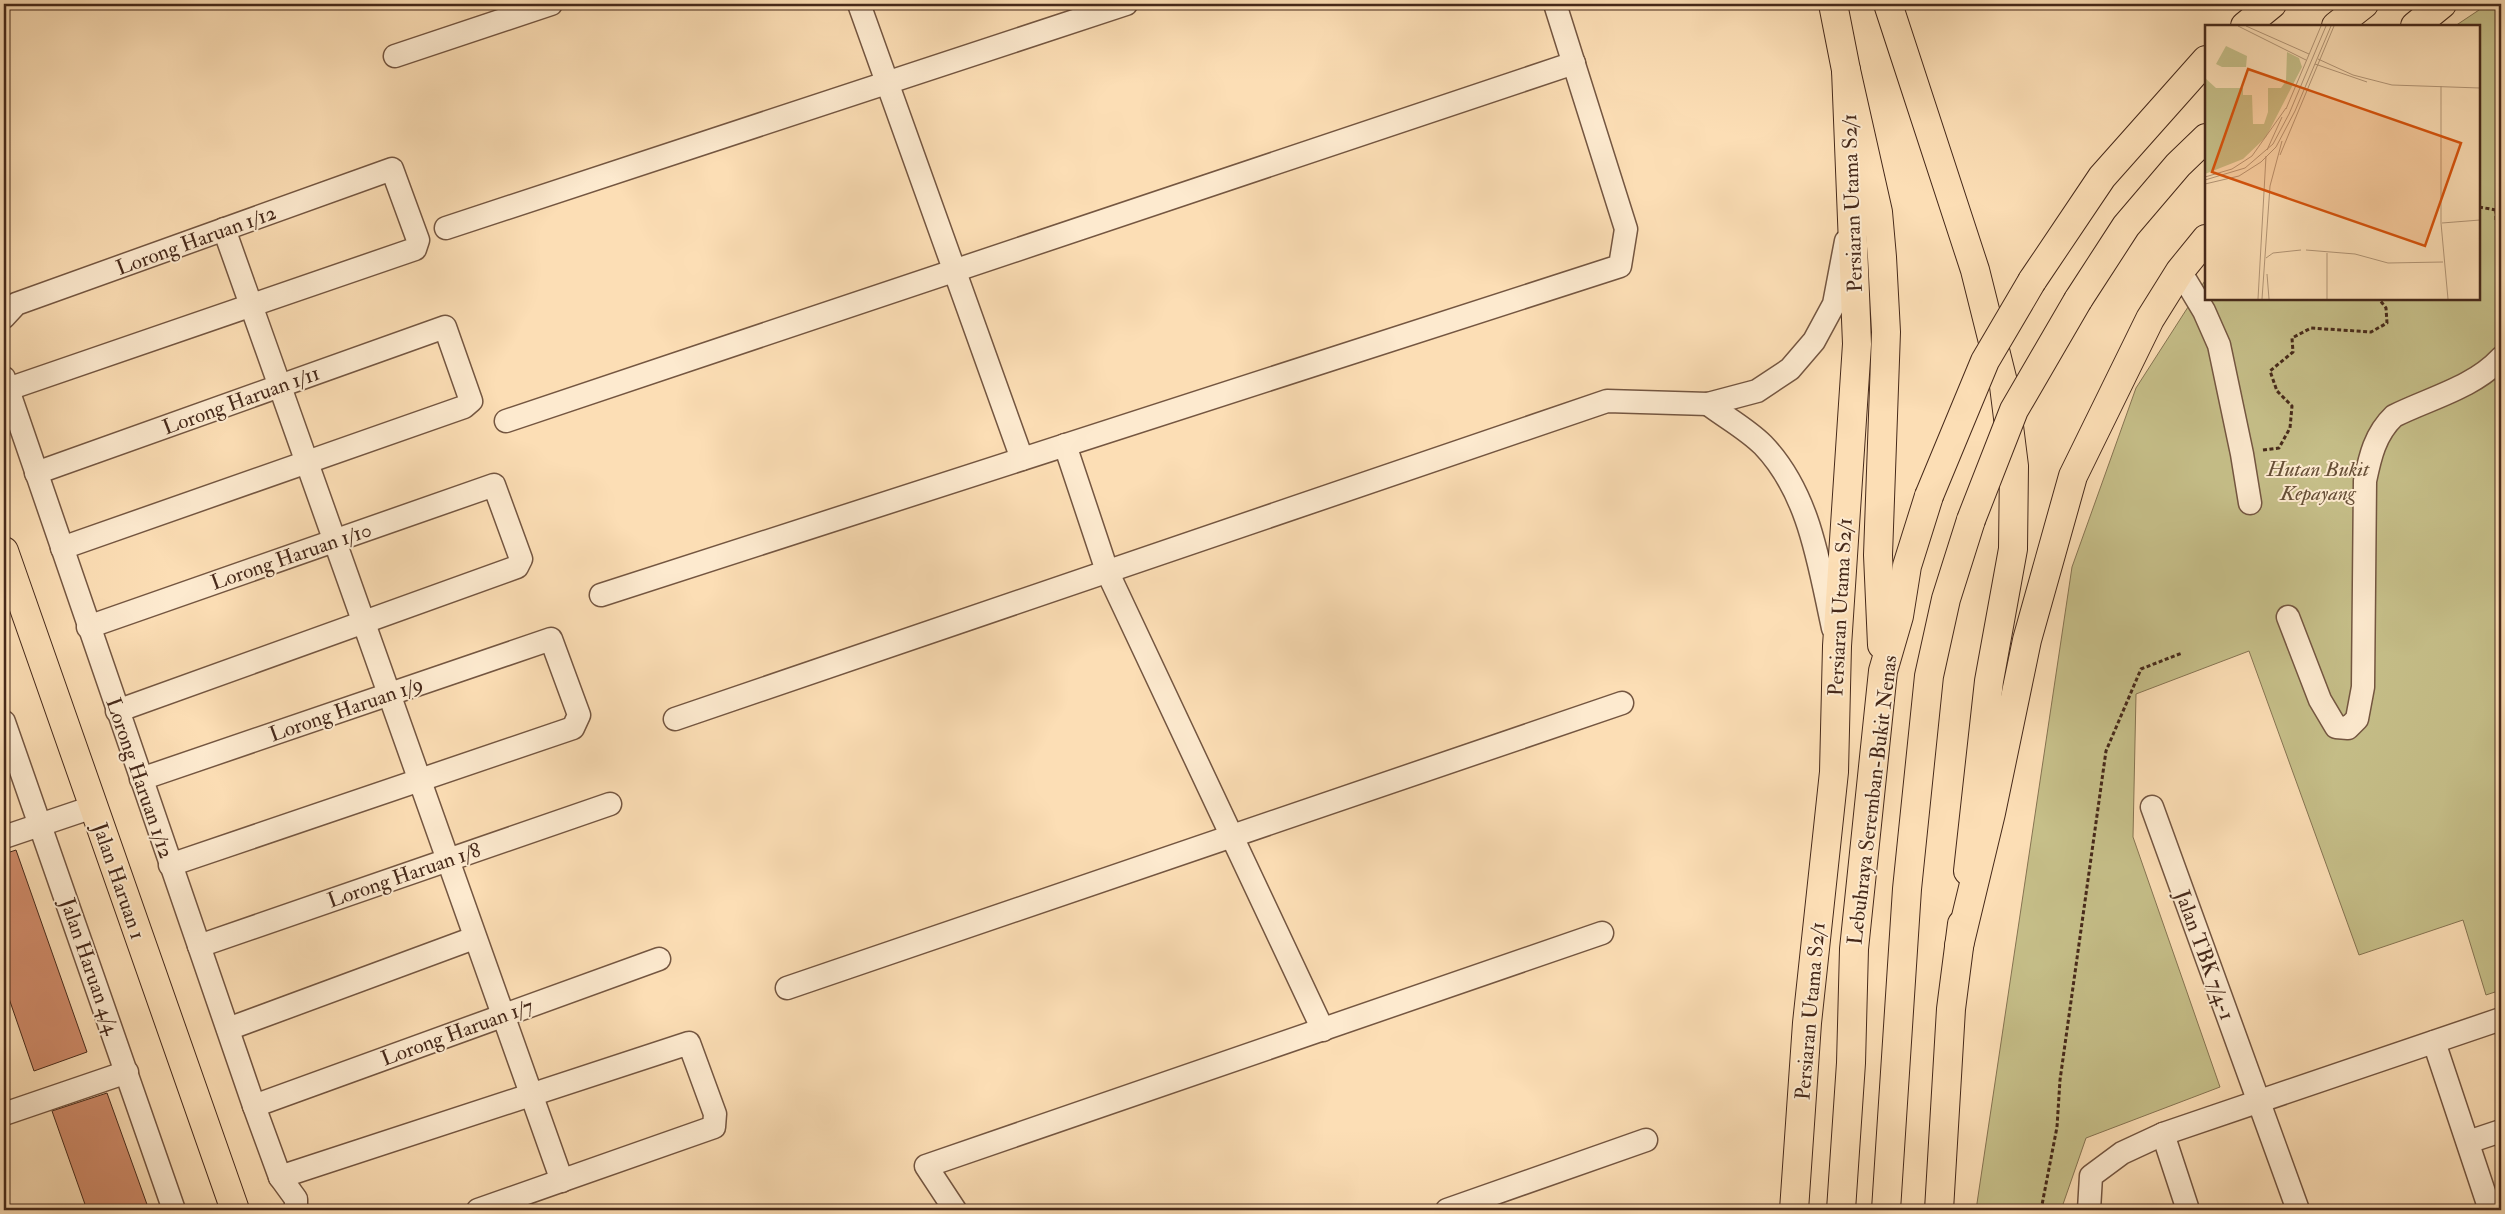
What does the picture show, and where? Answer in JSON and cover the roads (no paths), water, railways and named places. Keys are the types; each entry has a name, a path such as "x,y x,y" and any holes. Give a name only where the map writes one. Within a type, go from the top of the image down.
{"main road":[{"name":"Persiaran Utama S2/1","path":"1794,1210 1807,1024 1834,772 1838,646 1856,344 1846,70 1832,4"},
{"path":"1888,4 1975,270 2004,386 2014,466 2013,549 1989,681 1951,1009 1939,1210"},
{"path":"2246,25 2272,4"},
{"path":"2337,25 2364,4"},
{"path":"2416,25 2442,4"},
{"name":"Lebuhraya Seremban-Bukit Nenas","path":"1840,1210 1851,1063 1854,948 1883,671 1899,616 1907,566 1929,496 1985,361 2032,280 2102,177 2205,61"},
{"path":"1846,70 1878,212 1882,257 1886,332 1878,555 1883,671"},
{"name":"Lebuhraya Seremban-Bukit Nenas","path":"1886,1210 1907,889 1929,676 1946,599 1971,520 2014,410 2078,300 2126,226 2178,165 2205,139"},
{"path":"1959,946 1991,813 2027,640 2073,476 2150,319 2180,271 2205,241"},
{"name":"Jalan Haruan 1","path":"4,551 234,1210"}],"street":[{"path":"394,56 550,4"},
{"path":"859,4 1022,459"},
{"path":"446,228 1126,4"},
{"path":"601,595 1620,266 1626,229 1556,4"},
{"path":"506,421 1574,63"},
{"name":"Lorong Haruan 1/12","path":"4,317 16,304 392,169 418,240 414,249 252,305"},
{"path":"675,719 1607,400 1708,404 1757,391 1790,369 1814,341 1834,304 1852,214"},
{"path":"224,229 308,462 446,861 562,1181"},
{"path":"2180,271 2204,311 2219,345 2242,454 2250,503"},
{"path":"6,384 252,305"},
{"name":"Lorong Haruan 1/11","path":"36,473 445,327 472,401 464,407 308,462"},
{"path":"2288,617 2320,700 2336,727 2348,728 2357,719 2363,687 2365,481 2371,452 2385,424 2394,416 2474,381 2489,371 2501,358"},
{"name":"Lorong Haruan 1/12","path":"6,384 140,779 254,1106 280,1177 296,1199 296,1210"},
{"path":"1708,404 1762,444 1785,472 1810,525 1838,646"},
{"path":"1065,445 1107,571 1323,1030"},
{"path":"62,548 308,462"},
{"name":"Lorong Haruan 1/10","path":"88,627 494,485 521,559 517,567 363,623"},
{"path":"117,711 363,623"},
{"name":"Lorong Haruan 1/9","path":"140,779 551,639 579,716 574,728 418,781"},
{"path":"787,988 1622,703"},
{"name":"Jalan Haruan 4/4","path":"4,722 174,1210"},
{"path":"170,865 418,781"},
{"name":"Lorong Haruan 1/8","path":"199,946 610,804"},
{"path":"4,837 93,807"},
{"name":"Jalan TBK 7/4-1","path":"2152,807 2298,1210"},
{"path":"955,1210 926,1166 1602,934"},
{"path":"228,1029 474,938"},
{"name":"Lorong Haruan 1/7","path":"254,1106 659,959"},
{"path":"2089,1210 2091,1176 2122,1153 2163,1134 2501,1019"},
{"path":"2434,1042 2490,1210"},
{"path":"280,1177 689,1043 715,1114 714,1127 478,1210"},
{"path":"4,1114 127,1072"},
{"path":"2468,1142 2501,1131"},
{"path":"2163,1134 2188,1210"},
{"path":"1447,1210 1646,1140"},
{"name":"Lorong Haruan 1/12","path":"280,1177 281,1204 286,1210"}],"park label":[{"name":"Hutan Bukit Kepayang","path":"2318,481"}]}
